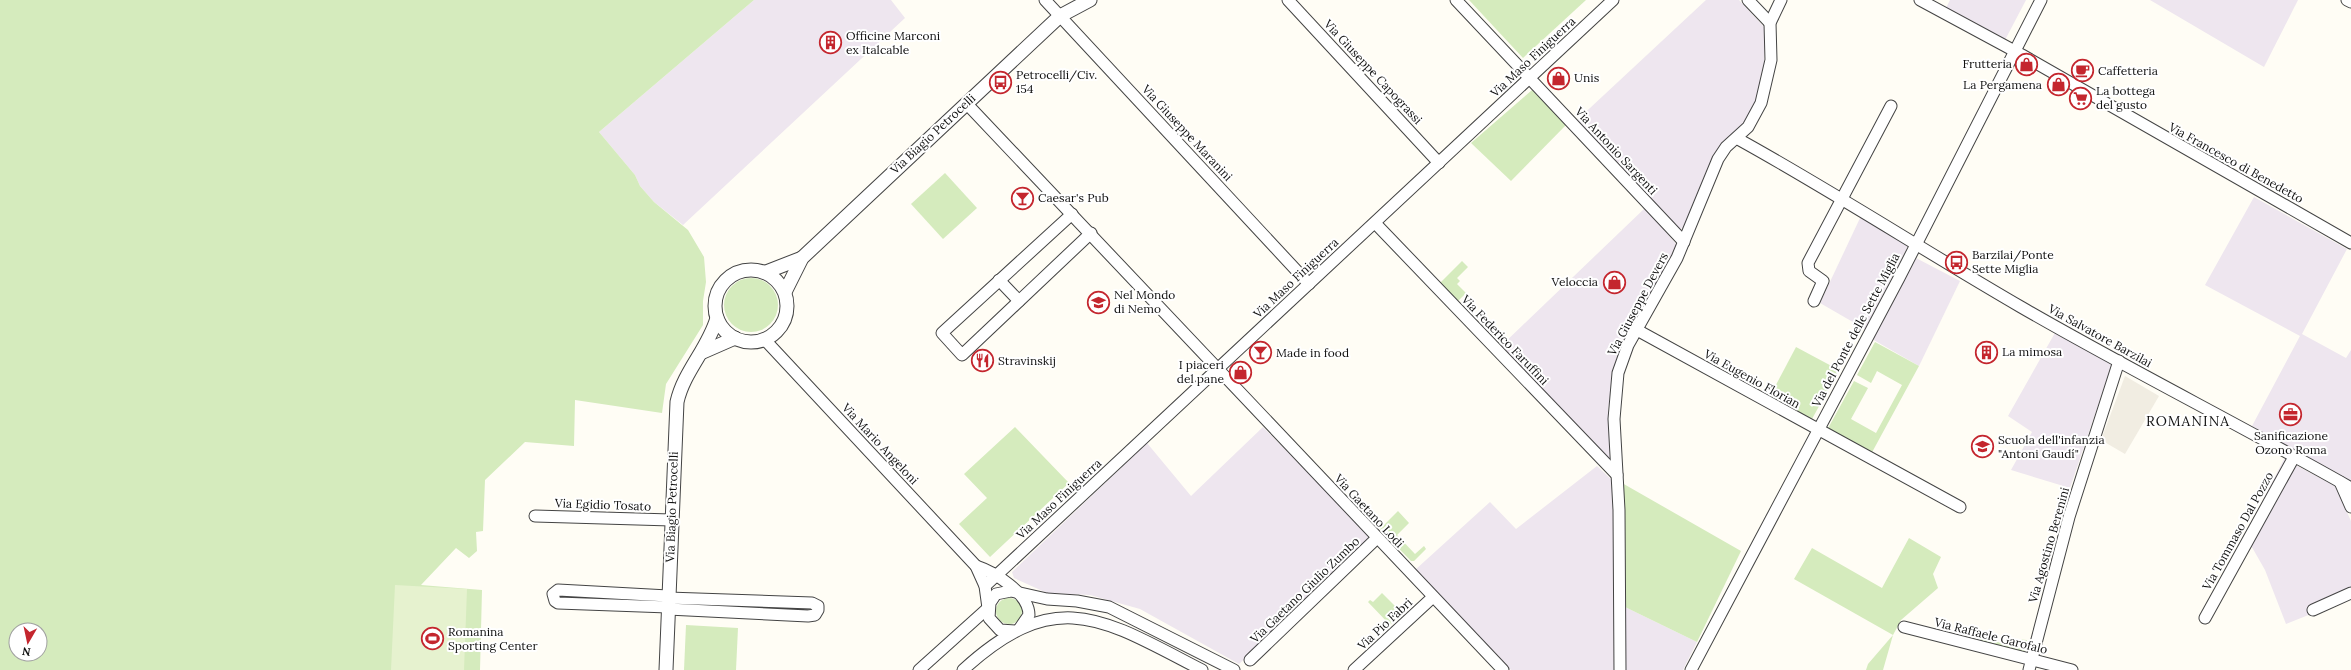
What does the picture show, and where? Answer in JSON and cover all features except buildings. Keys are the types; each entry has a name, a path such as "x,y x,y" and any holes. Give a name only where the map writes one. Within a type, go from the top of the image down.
{"street":[{"name":"Via Giuseppe Maranini","path":"1045,0 1066,9 1309,284"},
{"name":"Via Biagio Petrocelli","path":"785,292 802,258 1066,9 1090,0"},
{"name":"Via Giuseppe Capograssi","path":"1288,0 1439,163"},
{"name":"Via Antonio Sargenti","path":"1456,0 1684,242"},
{"name":"Via Maso Finiguerra","path":"997,576 1613,0"},
{"path":"1748,0 1770,23"},
{"name":"Via Giuseppe Devers","path":"1620,670 1617,475 1614,419 1616,383 1624,354 1684,242 1718,159 1726,147 1738,138 1753,121 1766,90 1771,60 1770,23 1781,0"},
{"name":"Via Francesco di Benedetto","path":"1920,0 2015,51 2351,243"},
{"name":"Via del Ponte delle Sette Miglia","path":"1691,670 1916,244 2041,0"},
{"path":"2347,0 2351,2"},
{"name":"Via Gaetano Lodi","path":"966,103 1091,233 1503,670"},
{"path":"1814,301 1823,281 1809,271 1808,263 1891,106"},
{"name":"Via Salvatore Barzilai","path":"1738,138 1842,198 1916,244 1930,255 2294,458 2351,488"},
{"path":"1072,214 942,334 962,355 1091,233"},
{"name":"Via Federico Faruffini","path":"1375,223 1617,475"},
{"name":"Via Biagio Petrocelli","path":"766,272 802,258"},
{"path":"745,270 766,272 777,279 785,292 787,306 784,322 775,334 765,340 752,342 735,338 725,331 717,318 716,298 720,287 726,279 745,270"},
{"path":"999,280 1019,301"},
{"name":"Via Biagio Petrocelli","path":"666,670 677,402 686,377 703,352 717,318"},
{"name":"Via Eugenio Florian","path":"1637,330 1960,507"},
{"path":"703,352 735,338"},
{"name":"Via Mario Angeloni","path":"765,340 976,566 985,586 988,608"},
{"name":"Via Agostino Berenini","path":"2030,665 2069,517 2119,361"},
{"name":"Via Tommaso Dal Pozzo","path":"2205,618 2294,458"},
{"path":"2340,482 2351,507"},
{"name":"Via Egidio Tosato","path":"535,516 671,520"},
{"name":"Via Gaetano Giulio Zumbo","path":"1250,660 1377,538"},
{"name":"Via Mario Angeloni","path":"976,566 997,576 1017,592"},
{"path":"985,586 997,576"},
{"path":"668,602 558,590 553,594 555,601 558,603 668,602 808,602 816,604 818,610 815,615 808,616 668,602"},
{"path":"919,670 988,608 996,594 1006,591 1054,600 1084,602 1115,609 1234,670"},
{"path":"963,670 996,642 1018,629 1027,620 1029,609 1025,599 1017,592"},
{"path":"2313,610 2351,593"},
{"name":"Via Pio Fabri","path":"1354,670 1433,597"},
{"path":"988,608 989,618 995,627 1005,632 1056,618 1090,620 1130,632 1202,670"},
{"name":"Via Raffaele Garofalo","path":"1904,627 2030,665 2072,670"}],"shaded area":[{"path":"754,0 891,0 905,18 683,225 654,202 640,186 635,175 599,132"},
{"path":"1706,0 1739,0 1766,29 1763,82 1756,105 1745,123 1728,137 1707,169 1685,227 1677,230 1575,122"},
{"path":"1950,0 2026,0 2005,40 1946,8"},
{"path":"2150,0 2298,0 2264,67"},
{"path":"2254,197 2347,249 2302,334 2346,358 2351,350 2351,482 2252,426 2300,336 2205,285"},
{"path":"1645,208 1677,245 1659,279 1629,329 1614,368 1608,410 1610,463 1500,347"},
{"path":"1861,216 1908,246 1865,329 1820,303"},
{"path":"1916,258 1960,281 1919,366 1872,339"},
{"path":"2056,331 2112,364 2070,488 2011,470 2032,432 2008,416"},
{"path":"2125,376 2159,396 2125,454 2101,440"},
{"path":"1263,427 1373,538 1239,664 1140,609 1090,595 1047,593 1014,578 1012,572 1147,443 1191,496"},
{"path":"2284,459 2335,486 2351,521 2351,598 2286,624 2265,570 2245,535"},
{"path":"1597,466 1613,481 1616,670 1511,670 1415,570 1490,502 1516,529"},
{"path":"1625,607 1697,642 1683,670 1624,670"}],"green space":[{"path":"0,0 754,0 599,132 635,175 640,186 654,202 688,230 704,257 706,282 703,301 703,325 666,384 662,413 575,400 574,446 525,442 485,480 483,531 476,532 477,551 469,558 456,548 421,585 482,590 480,670 0,670"},
{"path":"1469,0 1586,0 1523,58"},
{"path":"1532,90 1567,124 1511,181 1471,143"},
{"path":"945,173 977,208 943,239 911,204"},
{"path":"1462,261 1468,267 1457,278 1460,281 1457,284 1466,293 1456,303 1438,285"},
{"path":"751,278 761,280 770,286 776,295 778,305 776,315 770,324 761,330 751,332 741,330 732,324 726,315 724,305 726,295 732,286 741,280"},
{"path":"1875,342 1919,366 1870,456 1826,432 1854,381 1868,388 1851,419 1876,433 1902,385 1877,371 1871,383 1857,375"},
{"path":"1796,347 1839,370 1812,419 1770,396"},
{"path":"1015,427 1069,483 990,557 959,524 987,498 964,474"},
{"path":"1622,483 1741,551 1697,642 1625,607"},
{"path":"1398,511 1409,523 1397,535 1415,554 1424,546 1426,549 1414,561 1411,561 1380,529"},
{"path":"1909,538 1941,557 1933,574 1938,588 1901,620 1893,635 1794,579 1812,548 1882,588"},
{"name":"Romanina Sporting Center","path":"395,585 467,589 464,670 391,670"},
{"path":"1382,593 1402,613 1390,625 1368,602 1370,600 1373,602"},
{"path":"1009,598 1018,602 1022,611 1018,620 1009,624 1000,620 996,611 1000,602"},
{"path":"686,625 738,628 736,670 684,670"},
{"path":"1893,635 1883,670 1866,670 1868,664"},
{"path":"1981,635 1984,636 1984,638 2011,646 2013,639 2027,640 2024,652 1980,641"}],"place":[{"name":"Officine Marconi ex Italcable","path":"830,43"},
{"name":"Frutteria","path":"2027,64"},
{"name":"Caffetteria","path":"2083,71"},
{"name":"Unis","path":"1558,78"},
{"name":"Petrocelli/Civ. 154","path":"1001,82"},
{"name":"La Pergamena","path":"2058,85"},
{"name":"La bottega del gusto","path":"2080,98"},
{"name":"Caesar's Pub","path":"1022,198"},
{"name":"Barzilai/Ponte Sette Miglia","path":"1957,262"},
{"name":"Veloccia","path":"1614,282"},
{"name":"Nel Mondo di Nemo","path":"1099,302"},
{"name":"La mimosa","path":"1986,352"},
{"name":"Made in food","path":"1260,353"},
{"name":"Stravinskij","path":"982,361"},
{"name":"I piaceri del pane","path":"1240,372"},
{"name":"Sanificazione Ozono Roma","path":"2291,415"},
{"name":"Scuola dell'infanzia \"Antoni Gaudí\"","path":"1983,447"},
{"name":"Romanina Sporting Center","path":"433,639"}],"district":[{"name":"ROMANINA","path":"2188,421"}]}
